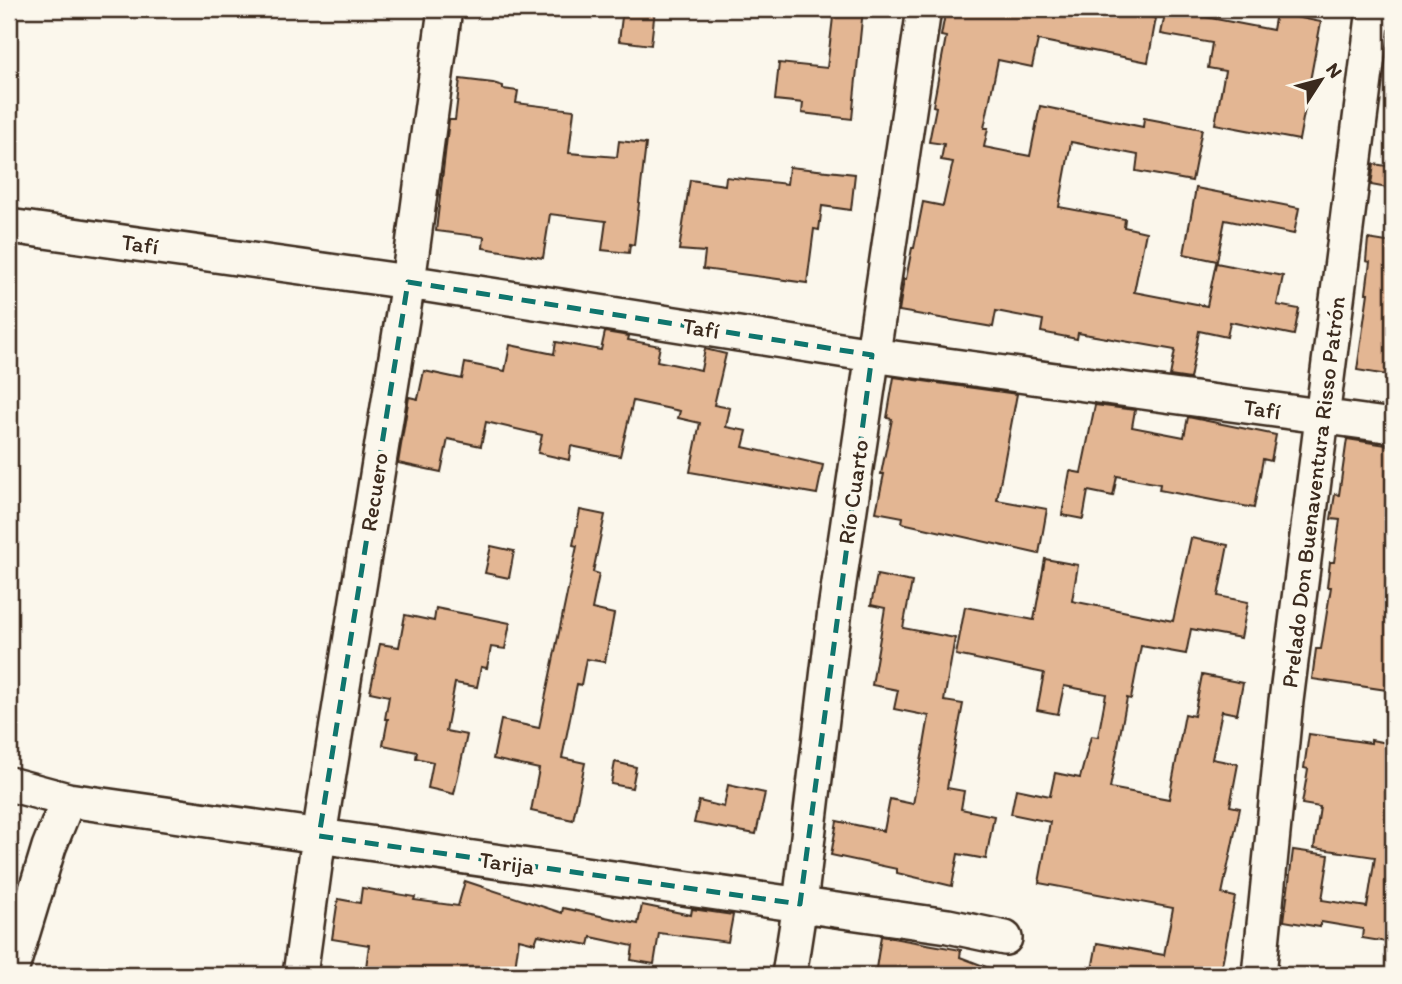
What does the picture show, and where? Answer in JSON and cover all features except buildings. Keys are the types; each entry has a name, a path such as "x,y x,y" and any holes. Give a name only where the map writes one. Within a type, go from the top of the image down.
{"street":[{"name":"Recuero","path":"300,975 319,836 408,282 444,9"},
{"name":"Río Cuarto","path":"789,975 835,610 849,530 872,355 924,9"},
{"name":"Prelado Don Buenaventura Risso Patrón","path":"1267,975 1286,701 1374,9"},
{"name":"Tafí","path":"9,226 408,282 872,355 1393,426"},
{"name":"Tarija","path":"9,784 68,800 800,904 948,926 1005,938"},
{"path":"10,975 49,847 68,800"}],"highlighted area":[{"path":"408,282 872,355 800,904 319,836"}]}
